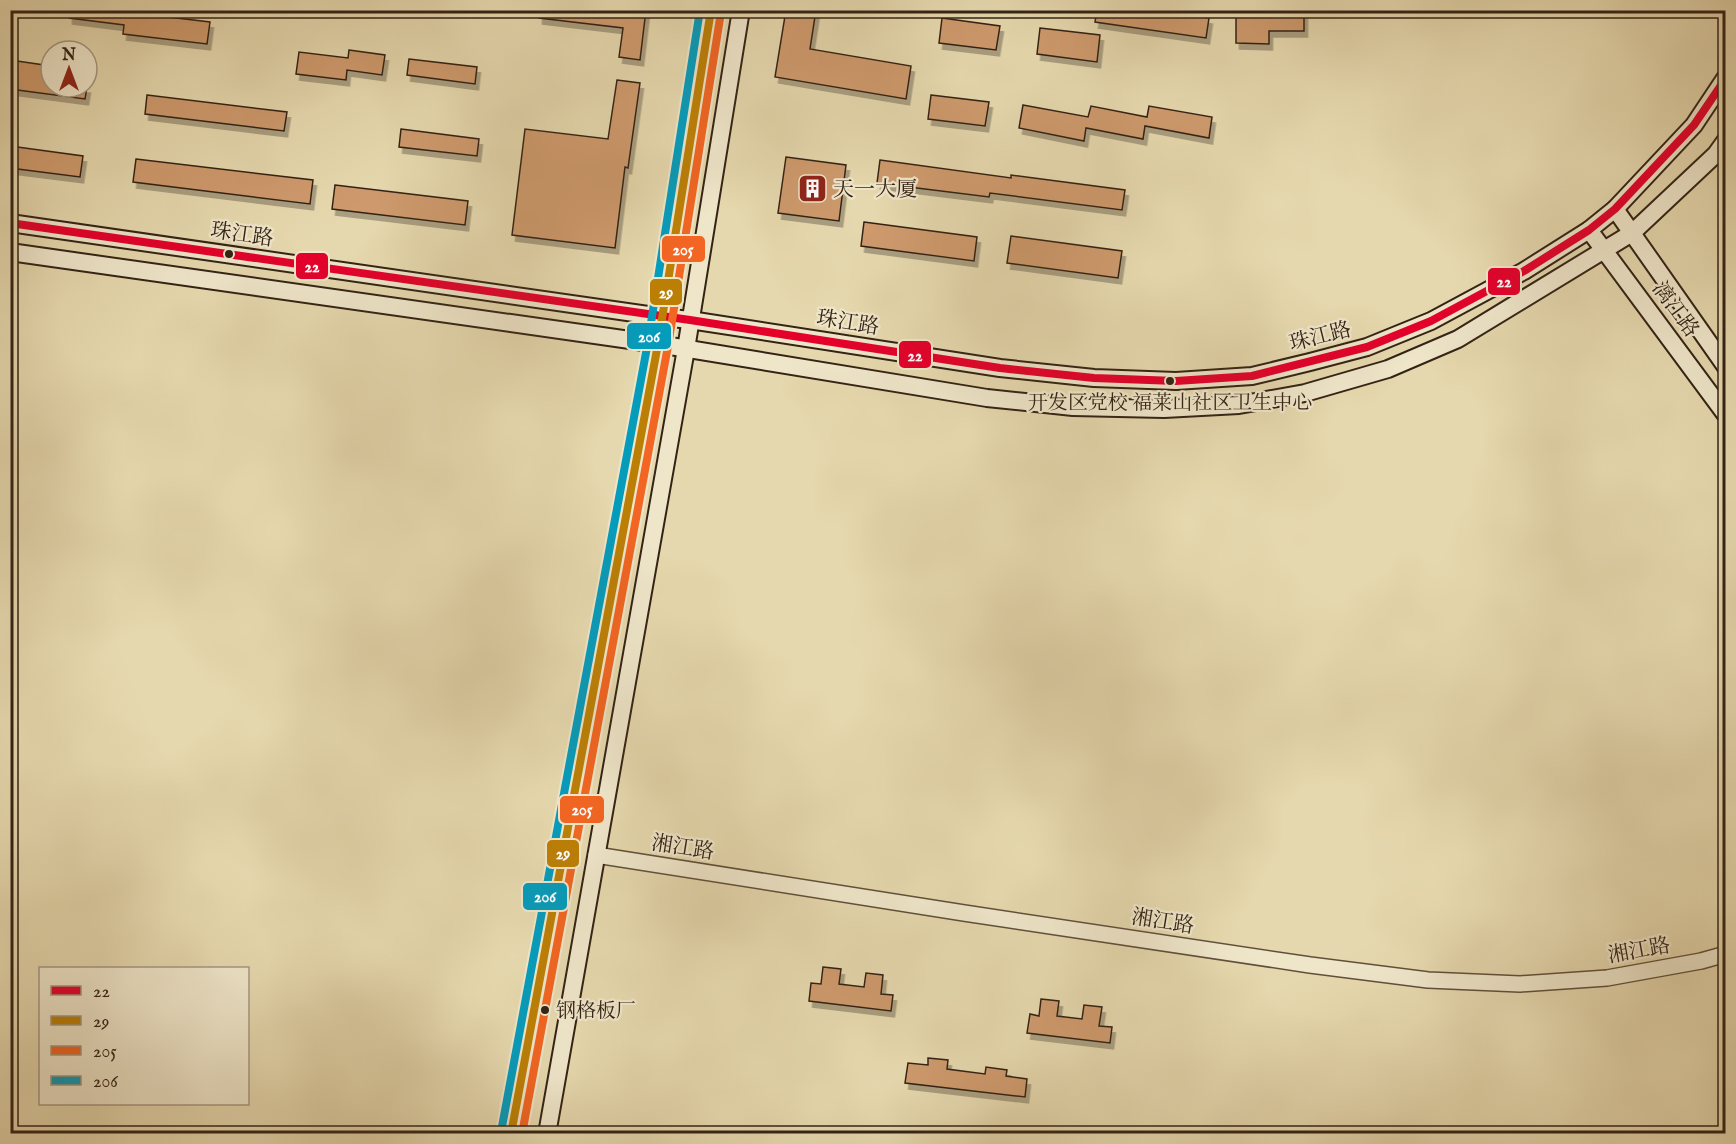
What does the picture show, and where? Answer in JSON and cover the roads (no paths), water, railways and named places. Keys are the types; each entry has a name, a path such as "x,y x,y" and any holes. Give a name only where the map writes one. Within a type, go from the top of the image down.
{"main road":[{"path":"511,1134 658,344 711,10"},
{"path":"547,1134 686,349 741,10"},
{"name":"珠江路","path":"10,223 690,320 1000,368 1094,378 1176,381 1252,376 1367,347 1431,321 1524,271 1589,230 1615,209 1694,125 1725,77"},
{"path":"10,252 658,344 987,398 1073,407 1164,409 1239,405 1305,393 1388,369 1458,339 1632,233 1716,154 1725,140"},
{"name":"漓江路","path":"1615,209 1725,367"},
{"name":"漓江路","path":"1589,230 1725,415"}],"street":[{"name":"湘江路","path":"596,855 975,915 1428,980 1520,984 1607,978 1701,961 1725,954"}],"place":[{"name":"天一大厦","path":"812,189"},
{"name":"开发区党校 福莱山社区卫生中心","path":"1170,381"},
{"name":"钢格板厂","path":"545,1010"}]}
